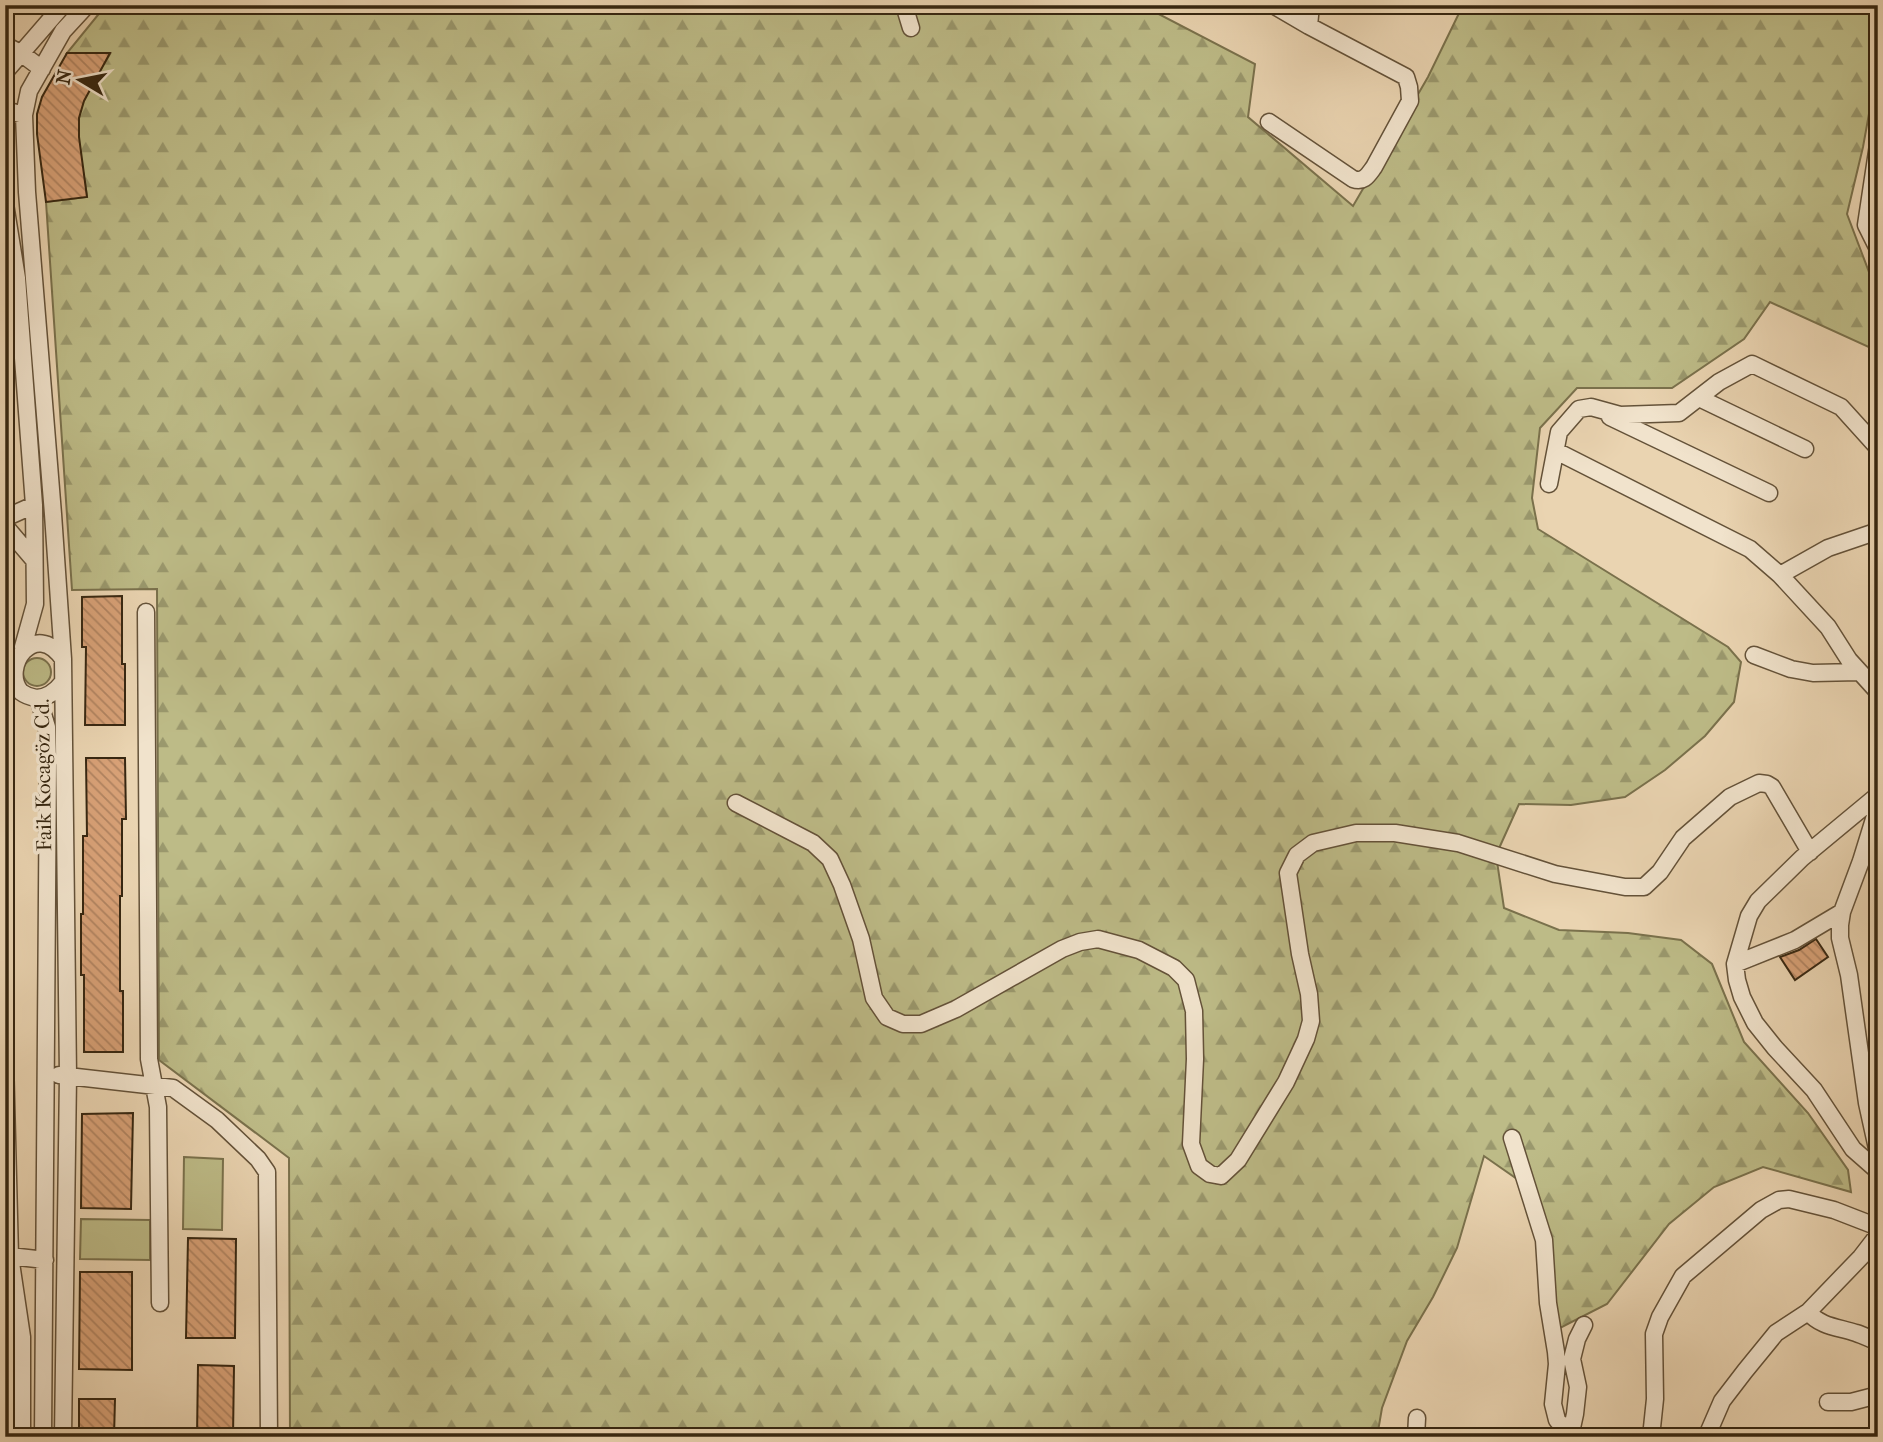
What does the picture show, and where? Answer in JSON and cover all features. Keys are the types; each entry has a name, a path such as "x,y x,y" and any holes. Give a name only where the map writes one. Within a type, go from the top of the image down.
{"street":[{"path":"5,72 63,5"},
{"name":"Faik Kocagöz Cd.","path":"63,1437 68,1076 62,659 27,192 24,115 29,91 63,31 87,5"},
{"path":"904,5 911,28"},
{"path":"1269,122 1353,179 1364,179 1374,167 1409,101 1406,77 1273,5"},
{"path":"1308,26 1311,5"},
{"path":"5,46 22,54 42,69"},
{"path":"5,110 24,115"},
{"path":"1878,145 1866,225 1878,249"},
{"path":"5,204 34,505 35,604 14,656 5,699"},
{"path":"1549,484 1559,432 1579,409 1591,407 1620,415 1679,413 1719,382 1752,364 1841,407 1878,448"},
{"path":"1699,398 1804,449"},
{"path":"1591,407 1769,493"},
{"path":"1556,451 1750,549 1780,575 1828,627 1849,660 1878,692"},
{"path":"5,518 34,505"},
{"path":"5,526 34,560"},
{"path":"1780,575 1828,548 1878,531"},
{"path":"146,612 149,1059 158,1107 160,1303"},
{"path":"14,656 30,644 45,644 52,647 62,659"},
{"path":"1754,655 1791,669 1813,673 1859,672"},
{"path":"9,682 23,693 38,698 52,693 62,682"},
{"path":"38,698 47,727 48,761 43,1437"},
{"path":"736,803 813,843 830,859 861,939 874,998 887,1017 903,1024 921,1024 956,1009 1062,948 1080,942 1098,939 1139,950 1174,968 1186,980 1194,1011 1191,1144 1199,1166 1210,1174 1221,1176 1238,1160 1286,1082 1306,1039 1311,1021 1309,993 1300,954 1288,873 1297,855 1313,843 1356,833 1395,833 1458,843 1555,874 1625,887 1644,887 1660,872 1683,838 1730,797 1759,783 1767,783 1772,787 1810,852"},
{"path":"1878,795 1810,852 1758,901 1749,916 1735,964 1742,998 1755,1023 1814,1090 1853,1149 1878,1171"},
{"path":"1878,806 1842,912 1840,938 1872,1102 1878,1153"},
{"path":"1735,964 1795,940 1842,912"},
{"path":"5,1060 13,1337 22,1437"},
{"path":"46,1074 173,1088 217,1120 258,1159 267,1172 269,1437"},
{"path":"1512,1138 1544,1240 1557,1364 1554,1412 1560,1425 1570,1436"},
{"path":"1651,1437 1654,1412 1654,1334 1660,1317 1683,1276 1761,1210 1779,1200 1789,1199 1835,1210 1878,1227"},
{"path":"1708,1437 1722,1401 1776,1333 1808,1312 1861,1257 1878,1235"},
{"path":"10,1255 45,1260"},
{"path":"1808,1312 1815,1320 1825,1325 1878,1342"},
{"path":"1570,1436 1576,1414 1578,1387 1572,1359 1584,1325"},
{"path":"1828,1402 1851,1402 1878,1395"},
{"path":"1416,1437 1417,1418"}],"green space":[{"path":"106,5 1148,5 1147,8 1255,64 1248,117 1353,206 1428,77 1463,5 1878,5 1878,64 1863,147 1847,214 1872,280 1873,349 1770,302 1744,339 1672,388 1577,388 1540,428 1532,498 1538,529 1728,647 1741,662 1734,702 1705,736 1665,770 1625,797 1571,805 1519,804 1496,855 1504,908 1559,930 1628,933 1681,940 1712,964 1744,1042 1808,1113 1848,1170 1851,1192 1763,1167 1714,1187 1669,1224 1607,1304 1558,1329 1530,1188 1484,1156 1457,1248 1407,1341 1382,1408 1377,1437 290,1437 289,1158 159,1060 157,589 72,590 46,202 87,197 79,148 80,110 110,54 67,53"},
{"path":"37,658 47,662 51,672 47,682 37,686 27,682 23,672 27,662"},
{"path":"184,1157 223,1159 222,1230 183,1229"},
{"path":"81,1219 150,1220 150,1260 80,1259"}],"building":[{"path":"67,53 110,53 84,101 79,118 87,197 46,202 37,114 42,97"},
{"path":"122,596 125,725 85,725 86,647 82,647 82,597"},
{"path":"86,758 125,758 126,819 122,819 120,896 123,1052 84,1052 81,914 83,836 87,836"},
{"path":"1816,939 1828,957 1795,980 1780,957 1799,950"},
{"path":"133,1113 131,1209 81,1208 82,1114"},
{"path":"188,1238 236,1239 235,1338 186,1338"},
{"path":"80,1272 132,1272 132,1370 79,1369"},
{"path":"198,1365 234,1366 233,1437 197,1437"},
{"path":"79,1399 115,1399 114,1437 79,1437"}]}
